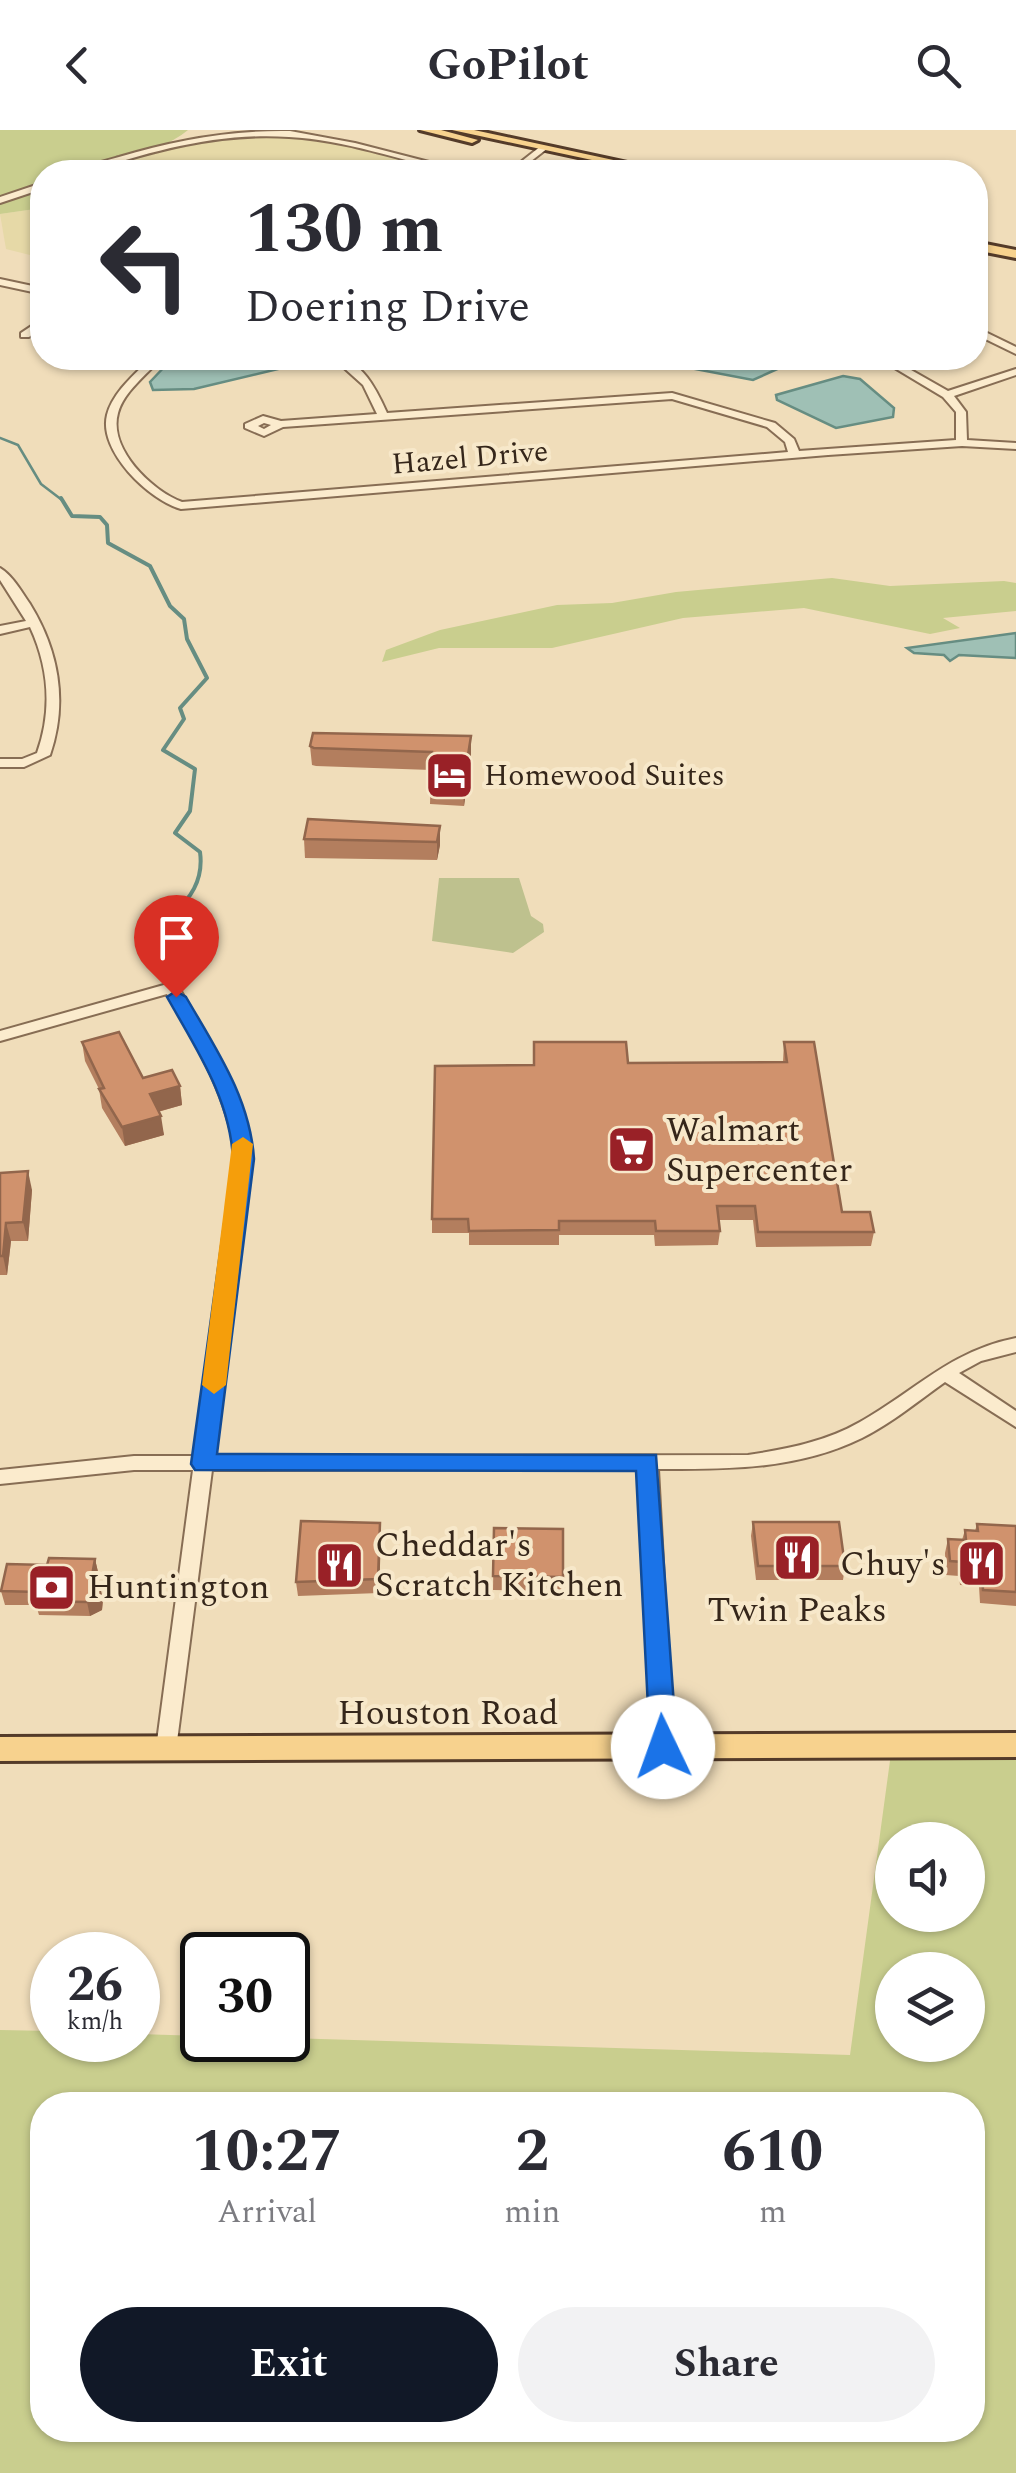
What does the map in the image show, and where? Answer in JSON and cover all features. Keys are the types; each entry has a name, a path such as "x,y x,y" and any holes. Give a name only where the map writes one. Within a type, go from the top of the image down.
{"main road":[{"path":"426,130 590,160"},
{"path":"458,130 575,160"},
{"path":"988,241 1016,246"},
{"path":"988,249 1016,254"},
{"name":"Houston Road","path":"0,1749 1016,1745"}],"street":[{"path":"116,160 173,142 270,133 324,140 412,160"},
{"path":"530,160 542,152"},
{"path":"0,200 30,190"},
{"path":"0,282 30,288"},
{"path":"24,335 30,331"},
{"path":"988,337 1016,351"},
{"name":"Hazel Drive","path":"145,370 113,407 108,427 123,459 158,498 181,506 795,454 962,443 1016,446"},
{"path":"353,370 368,382 383,416"},
{"path":"904,370 948,395 960,412 962,443"},
{"path":"948,395 1016,372"},
{"path":"281,424 672,396 770,425 790,441 795,454"},
{"path":"0,572 32,623 54,685 53,734 44,755 24,762 0,763"},
{"path":"0,630 32,623"},
{"path":"0,1036 171,988 220,1075 242,1124 244,1159 166,1749"},
{"path":"0,1478 106,1465 748,1462 818,1448 872,1425 945,1373 992,1348 1016,1345"},
{"path":"945,1373 1016,1420"},
{"path":"648,1462 663,1747"}],"shaded area":[{"path":"245,133 324,140 411,160 117,160 173,142"},
{"path":"30,210 30,255 6,249 0,214"}],"green space":[{"path":"0,130 188,130 157,148 122,160 30,160 30,210 0,214"},
{"path":"832,578 890,586 1016,583 1016,611 943,618 960,628 930,634 804,608 683,618 552,648 439,648 382,662 386,650 440,630 557,605 612,603 676,592"},
{"path":"439,878 519,878 531,916 543,924 544,932 513,953 432,941"},
{"path":"1016,1745 1016,2473 0,2473 0,2030 30,2031 30,2062 160,2062 160,2035 180,2035 180,2062 310,2062 310,2039 850,2055 875,1871 875,1932 985,1932 985,1822 882,1822 892,1746"}],"water":[{"path":"161,370 274,370 194,389 153,390 150,382"},
{"path":"700,370 775,370 753,380"},
{"path":"843,376 860,379 894,408 893,417 836,428 777,400 776,395"},
{"path":"1016,633 1016,658 959,655 950,661 944,655 914,653 907,648"}],"building":[{"path":"313,733 471,736 463,787 429,786 432,752 314,748 310,746"},
{"path":"308,819 440,826 437,842 304,839"},
{"path":"119,1032 143,1078 172,1070 180,1086 150,1094 161,1116 122,1127 99,1089 104,1088 82,1042"},
{"name":"Walmart Supercenter","path":"534,1042 626,1042 628,1063 787,1062 784,1042 814,1042 842,1212 870,1212 874,1232 758,1232 755,1206 717,1206 720,1231 656,1231 655,1221 559,1221 559,1230 469,1231 468,1219 432,1219 435,1066 534,1065"},
{"path":"28,1171 23,1222 6,1223 0,1256 0,1173"},
{"name":"Cheddar's Scratch Kitchen","path":"301,1521 380,1523 378,1579 296,1582"},
{"name":"Twin Peaks","path":"753,1522 839,1522 845,1566 758,1566"},
{"name":"Chuy's","path":"977,1524 1016,1526 1016,1592 983,1590 982,1573 963,1571 963,1562 950,1561 948,1539 966,1540 965,1530 978,1531"},
{"path":"494,1528 563,1529 563,1577 493,1576"},
{"path":"49,1558 95,1559 91,1581 100,1586 99,1596 87,1602 35,1601 37,1592 1,1591 7,1564 47,1565"}],"waterway":[{"path":"0,438 18,445 41,484 62,500"},
{"path":"61,498 72,516 100,517 107,525 108,543 150,566 170,606 184,619 187,639 207,678 180,708 184,719 163,750 195,769 190,811 175,833 200,852 200,872 190,896 171,918 196,958"}],"slow traffic":[{"path":"214,1385 243,1144"}],"place":[{"name":"Homewood Suites","path":"449,776"},
{"name":"Walmart Supercenter","path":"631,1150"},
{"name":"Twin Peaks","path":"797,1558"},
{"name":"Chuy's","path":"981,1564"},
{"name":"Cheddar's Scratch Kitchen","path":"340,1565"},
{"name":"Huntington","path":"52,1587"}],"route":[{"path":"176,997 220,1075 242,1124 244,1159 204,1464 648,1462 663,1747"}]}
